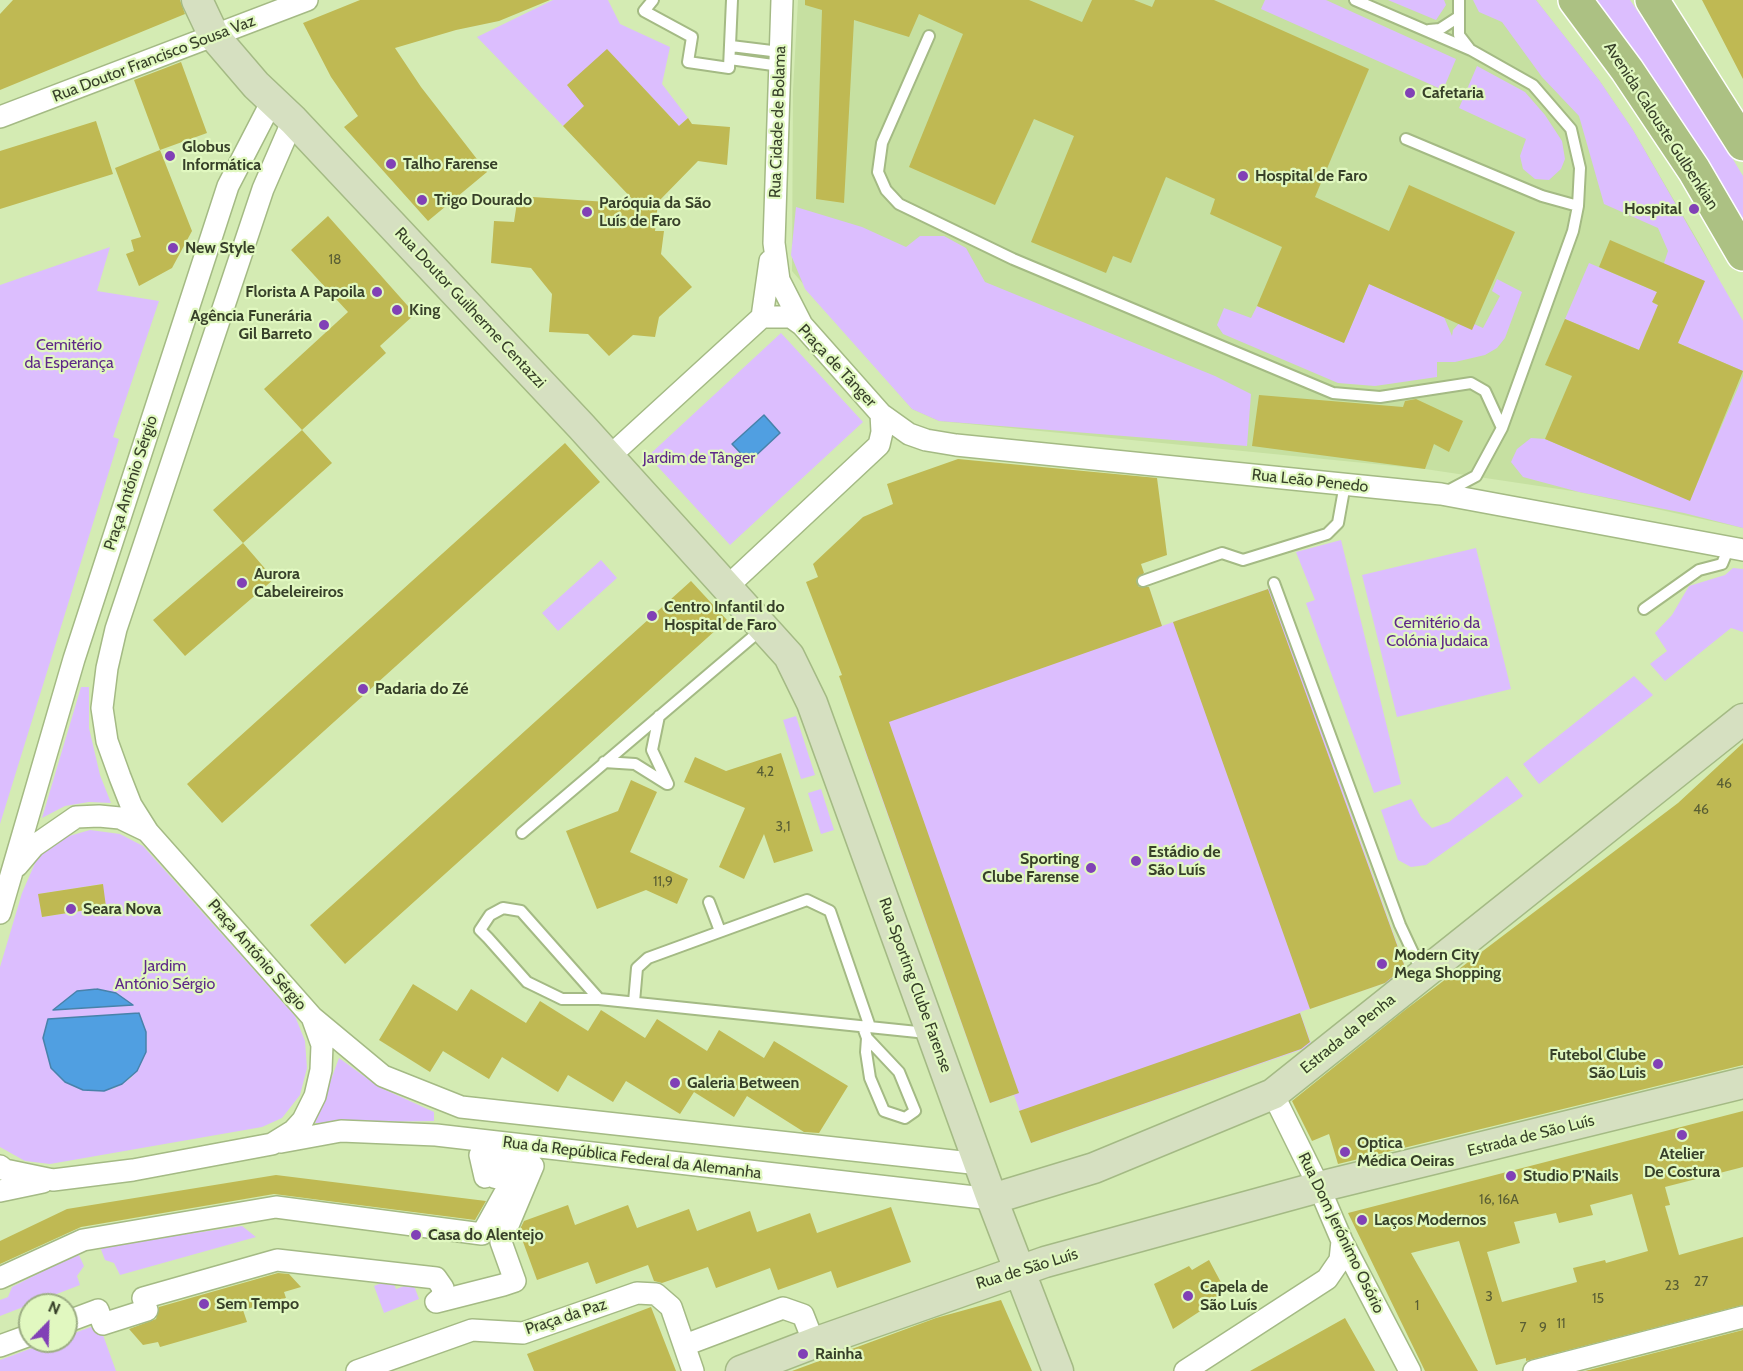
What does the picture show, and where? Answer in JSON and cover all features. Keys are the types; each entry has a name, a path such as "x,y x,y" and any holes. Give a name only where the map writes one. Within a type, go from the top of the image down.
{"main road":[{"name":"Avenida Calouste Gulbenkian","path":"1575,0 1627,69 1694,170 1743,254"},
{"path":"1652,0 1743,144"}],"street":[{"name":"Rua Doutor Guilherme Centazzi","path":"197,0 214,36 609,456 757,619"},
{"name":"Rua Doutor Francisco Sousa Vaz","path":"0,117 307,0"},
{"name":"Rua Cidade de Bolama","path":"762,317 774,243 782,0"},
{"name":"Praça António Sérgio","path":"0,1191 53,1180 133,1170 272,1144 292,1131 303,1120 315,1096 321,1070 322,1044 312,1017 148,832 131,805 107,741 102,708 107,668 116,629 263,189 283,110"},
{"name":"Praça António Sérgio","path":"0,913 74,659 228,186 283,110"},
{"name":"Rua Cidade de Bolama","path":"774,243 779,280 802,326"},
{"path":"609,456 762,317"},
{"name":"Praça de Tânger","path":"728,586 879,445 882,432 881,414 802,326 791,317 762,317"},
{"name":"Rua Leão Penedo","path":"881,414 909,434 956,445 1441,494 1736,548"},
{"name":"Rua Sporting Clube Farense","path":"757,619 789,656 812,703 992,1199 1058,1371"},
{"name":"Estrada da Penha","path":"992,1199 1094,1168 1273,1094 1743,719"},
{"name":"Praça António Sérgio","path":"12,873 34,846 76,817 120,818 148,832"},
{"name":"Rua da República Federal da Alemanha","path":"312,1017 384,1076 461,1107 980,1164"},
{"name":"Estrada de São Luís","path":"1319,1188 1743,1083"},
{"name":"Rua Dom Jerónimo Osório","path":"1273,1094 1342,1241 1410,1371"},
{"name":"Rua da República Federal da Alemanha","path":"272,1144 341,1131 436,1135 992,1199"},
{"path":"0,1278 83,1240 276,1207 482,1234 507,1189 514,1189 514,1179 506,1172 502,1179 494,1177 493,1172 485,1177 480,1155 533,1166 501,1242 515,1281 503,1285 436,1302 442,1297 443,1288 436,1278 277,1260 143,1298 147,1310 103,1324 98,1310 78,1318"},
{"name":"Praça António Sérgio","path":"0,1166 5,1170 53,1180"},
{"name":"Rua de São Luís","path":"741,1371 1020,1269 1319,1188"},
{"path":"1185,1371 1327,1279 1340,1260 1342,1241"},
{"name":"Praça da Paz","path":"357,1371 472,1330 523,1333 637,1293 657,1294 671,1307 693,1371"},
{"path":"685,1345 783,1308 803,1315 814,1343"},
{"path":"1534,1371 1743,1317"},
{"path":"0,1346 18,1339"}],"lane":[{"path":"653,0 644,11 692,38 688,62 729,68 732,0"},
{"path":"1355,0 1471,50 1533,85 1570,129 1580,168 1578,206 1573,231 1502,428 1476,477 1441,494"},
{"path":"1459,0 1457,18 1459,35 1471,50"},
{"path":"1425,31 1440,29 1457,18"},
{"path":"929,36 882,143 879,172 886,190 899,204 1013,259 1333,393 1380,398 1471,383 1485,391 1502,428"},
{"path":"731,46 780,59"},
{"path":"730,59 780,59"},
{"path":"1406,139 1542,196 1578,206"},
{"path":"1143,581 1222,553 1243,560 1327,534 1338,524 1345,484"},
{"path":"1644,609 1699,570 1722,564 1736,548"},
{"path":"1274,583 1400,925 1422,974"},
{"path":"522,833 659,716 757,619"},
{"path":"604,762 635,764 668,784 652,750 659,716"},
{"path":"634,1002 637,968 648,958 807,900 830,911 867,1027 866,1052 870,1078 884,1111 905,1118 915,1111 899,1072 867,1038"},
{"path":"709,902 720,931"},
{"path":"599,999 520,911 503,908 490,915 480,930 527,982 562,999 634,1002 932,1034"}],"shaded area":[{"path":"798,0 1536,0 1599,80 1633,130 1702,248 1743,326 1743,528 1579,492 1425,469 939,421 912,409 792,271 793,90"}],"green space":[{"path":"553,0 608,0 620,24 670,47 662,84 688,118 679,126 607,50 584,106 563,126 477,37"},
{"path":"1265,0 1326,0 1456,59 1443,90 1261,9"},
{"path":"1388,0 1444,0 1446,5 1436,20"},
{"path":"1473,0 1536,0 1599,80 1633,130 1743,321 1743,371 1647,330 1639,350 1565,319 1589,263 1657,292 1653,303 1688,318 1664,263 1668,251 1658,228 1604,204 1579,116 1542,77 1502,22 1479,12"},
{"path":"1596,0 1630,0 1698,101 1743,176 1743,219 1668,98"},
{"path":"1477,66 1525,92 1545,115 1562,141 1565,159 1561,169 1549,180 1535,179 1523,169 1520,156 1526,139 1459,108"},
{"path":"796,207 862,227 906,247 920,236 944,236 966,248 985,282 1215,376 1251,394 1247,446 939,421 912,409 805,289 791,255"},
{"name":"Cemitério da Esperança","path":"110,247 97,291 159,301 113,437 119,439 0,824 0,285"},
{"path":"1497,279 1522,292 1505,338 1497,348 1485,355 1455,362 1437,362 1437,377 1375,386 1338,383 1223,334 1217,325 1224,308 1251,318 1257,306 1344,343 1369,284 1444,317 1452,336 1453,330 1463,319 1483,328 1500,296 1492,291"},
{"name":"Jardim de Tânger","path":"781,333 863,422 730,545 648,456"},
{"path":"1743,376 1743,528 1684,513 1579,492 1523,477 1511,462 1517,449 1531,438 1545,439 1690,500"},
{"path":"1341,540 1401,784 1374,793 1306,603 1315,600 1296,552"},
{"name":"Cemitério da Colónia Judaica","path":"1476,548 1511,689 1397,717 1362,575"},
{"path":"601,560 617,578 558,631 542,613"},
{"path":"1733,568 1743,569 1743,632 1731,628 1665,681 1650,664 1667,651 1655,633 1672,615 1689,586 1725,575"},
{"name":"Estádio de São Luís","path":"1271,588 1408,975 1300,1012 1312,1046 1031,1143 1014,1095 990,1103 864,748 887,739 870,692 1151,594 1162,626"},
{"path":"1634,676 1653,695 1539,784 1523,764"},
{"path":"81,687 89,687 89,728 100,775 111,803 89,802 65,806 42,818"},
{"path":"796,716 815,775 801,779 783,720"},
{"path":"1507,776 1523,796 1426,865 1411,867 1398,860 1381,810 1411,799 1421,817 1432,828 1449,822"},
{"path":"821,789 834,830 821,834 808,793"},
{"name":"Jardim António Sérgio","path":"90,830 120,834 143,846 295,1016 305,1041 307,1068 300,1095 282,1118 262,1127 50,1164 25,1161 0,1147 0,967 22,893 39,854 62,838","holes":["102,884 106,907 42,917 39,894","146,1032 146,1052 131,1078 113,1089"]},
{"path":"339,1058 379,1087 434,1112 434,1121 315,1123"},
{"path":"242,1226 256,1237 120,1275 114,1263 105,1260 100,1247"},
{"path":"78,1253 84,1266 77,1276 80,1285 59,1293 18,1293 18,1309 0,1316 0,1300 8,1297 12,1287"},
{"path":"392,1279 396,1289 413,1283 419,1299 384,1313 374,1286"},
{"path":"99,1324 116,1371 0,1371 0,1360 19,1353 78,1353 78,1332"}],"water":[{"path":"764,415 780,433 749,462 732,444"},
{"path":"97,989 116,993 133,1005 53,1010 77,991"},
{"path":"139,1013 146,1032 146,1052 137,1071 122,1084 104,1091 83,1090 65,1082 51,1068 43,1038 48,1019"}],"building":[{"path":"13,0 180,0 185,14 0,90 0,14"},
{"path":"360,0 550,0 499,21 456,30 395,48 421,87 487,172 428,221 344,127 358,116 331,77 303,23"},
{"name":"Hospital de Faro","path":"805,0 1029,0 1082,22 1092,0 1134,0 1152,7 1155,0 1214,0 1369,69 1315,197 1389,231 1409,185 1515,232 1472,330 1369,284 1344,343 1257,306 1282,247 1210,214 1215,199 1166,177 1131,263 1113,256 1106,273 1031,242 1074,136 1034,119 995,205 909,167 963,34 919,14 909,37 854,20 844,203 816,199 822,10 805,5"},
{"path":"1702,0 1743,0 1743,79"},
{"name":"Paróquia da São Luís de Faro","path":"607,49 679,126 688,118 692,124 730,127 727,165 698,161 658,202 655,231 664,231 661,254 692,287 659,317 655,337 633,335 609,356 588,334 549,332 552,294 531,268 491,263 494,221 514,222 518,196 637,204 563,126 584,106 567,85"},
{"path":"181,62 207,133 160,150 134,80"},
{"path":"96,121 113,174 0,209 0,151"},
{"path":"160,150 192,231 172,268 139,286 126,254 134,251 131,240 141,237 115,168"},
{"path":"328,216 415,314 380,346 386,353 302,430 264,389 348,312 291,250"},
{"path":"1610,240 1705,281 1678,343 1743,371 1690,501 1545,439 1572,376 1545,365 1565,319 1639,350 1658,305 1652,302 1657,292 1599,267"},
{"path":"1259,395 1403,407 1405,401 1416,399 1463,421 1449,452 1434,444 1425,469 1252,446"},
{"path":"302,430 332,463 243,543 213,510"},
{"path":"565,443 600,482 222,823 187,784"},
{"path":"958,459 1157,478 1167,555 1141,564 1144,573 1136,580 1139,587 1149,587 1162,626 889,722 1019,1093 990,1103 839,676 842,675 806,582 818,577 813,564 863,517 893,504 887,484"},
{"path":"243,543 274,579 185,656 153,620"},
{"path":"691,581 727,620 345,964 310,925"},
{"path":"1268,589 1405,967 1385,983 1310,1009 1173,622"},
{"path":"1743,743 1743,1065 1338,1164 1329,1134 1312,1141 1292,1101 1405,1010 1678,803"},
{"path":"781,753 813,851 774,863 764,834 744,879 719,867 745,808 684,782 695,757 726,771"},
{"path":"631,780 657,792 630,852 688,879 677,904 646,890 597,909 566,831 618,811"},
{"path":"103,884 106,907 42,917 38,894"},
{"path":"413,984 457,1011 471,989 526,1023 540,1001 588,1031 601,1010 645,1038 657,1019 707,1051 719,1030 764,1058 774,1041 848,1086 819,1133 804,1132 747,1096 734,1117 694,1092 680,1114 626,1081 613,1102 568,1075 558,1092 502,1057 489,1079 443,1051 430,1072 379,1040"},
{"path":"1300,1013 1310,1042 1301,1049 1031,1143 1019,1111"},
{"path":"1743,1111 1743,1167 1665,1187 1670,1205 1665,1206 1679,1255 1743,1237 1743,1305 1526,1361 1526,1358 1496,1365 1459,1241 1411,1253 1478,1371 1425,1371 1348,1213","holes":["1632,1194 1648,1251 1606,1263 1605,1260 1573,1268 1577,1282 1502,1302 1487,1252 1520,1243 1514,1222 1556,1213 1559,1223 1593,1215 1590,1205"]},
{"path":"276,1175 486,1201 475,1220 274,1194 81,1227 0,1264 0,1241 67,1209"},
{"path":"568,1205 575,1225 628,1205 637,1228 689,1209 697,1231 750,1211 757,1232 810,1213 817,1233 891,1207 911,1262 837,1288 831,1271 778,1290 770,1268 716,1288 708,1267 662,1283 654,1281 648,1265 596,1284 588,1262 537,1280 519,1231 524,1221"},
{"name":"Capela de São Luís","path":"1209,1260 1224,1288 1211,1304 1173,1329 1154,1284 1189,1266 1192,1270"},
{"name":"Sem Tempo","path":"278,1273 289,1274 301,1287 284,1292 286,1298 243,1310 247,1322 160,1347 158,1342 143,1345 129,1329 156,1319 159,1307"},
{"path":"1001,1300 1032,1371 792,1371 936,1318"},
{"path":"651,1307 676,1371 534,1371 527,1354"},
{"path":"1345,1318 1375,1371 1250,1371"},
{"path":"1743,1330 1743,1371 1585,1371"}],"place":[{"name":"Cafetaria","path":"1410,93"},
{"name":"Globus Informática","path":"170,156"},
{"name":"Talho Farense","path":"391,164"},
{"name":"Hospital de Faro","path":"1243,176"},
{"name":"Trigo Dourado","path":"422,200"},
{"name":"Hospital","path":"1694,209"},
{"name":"Paróquia da São Luís de Faro","path":"587,212"},
{"name":"New Style","path":"173,248"},
{"name":"Florista A Papoila","path":"377,292"},
{"name":"King","path":"397,310"},
{"name":"Agência Funerária Gil Barreto","path":"324,325"},
{"name":"Aurora Cabeleireiros","path":"242,583"},
{"name":"Centro Infantil do Hospital de Faro","path":"652,616"},
{"name":"Padaria do Zé","path":"363,689"},
{"name":"Estádio de São Luís","path":"1136,861"},
{"name":"Sporting Clube Farense","path":"1091,868"},
{"name":"Seara Nova","path":"71,909"},
{"name":"Modern City Mega Shopping","path":"1382,964"},
{"name":"Futebol Clube São Luis","path":"1658,1064"},
{"name":"Galeria Between","path":"675,1083"},
{"name":"Atelier De Costura","path":"1682,1135"},
{"name":"Optica Médica Oeiras","path":"1345,1152"},
{"name":"Studio P'Nails","path":"1511,1176"},
{"name":"Laços Modernos","path":"1362,1220"},
{"name":"Casa do Alentejo","path":"416,1235"},
{"name":"Capela de São Luís","path":"1188,1296"},
{"name":"Sem Tempo","path":"204,1304"},
{"name":"Rainha","path":"803,1354"}]}
